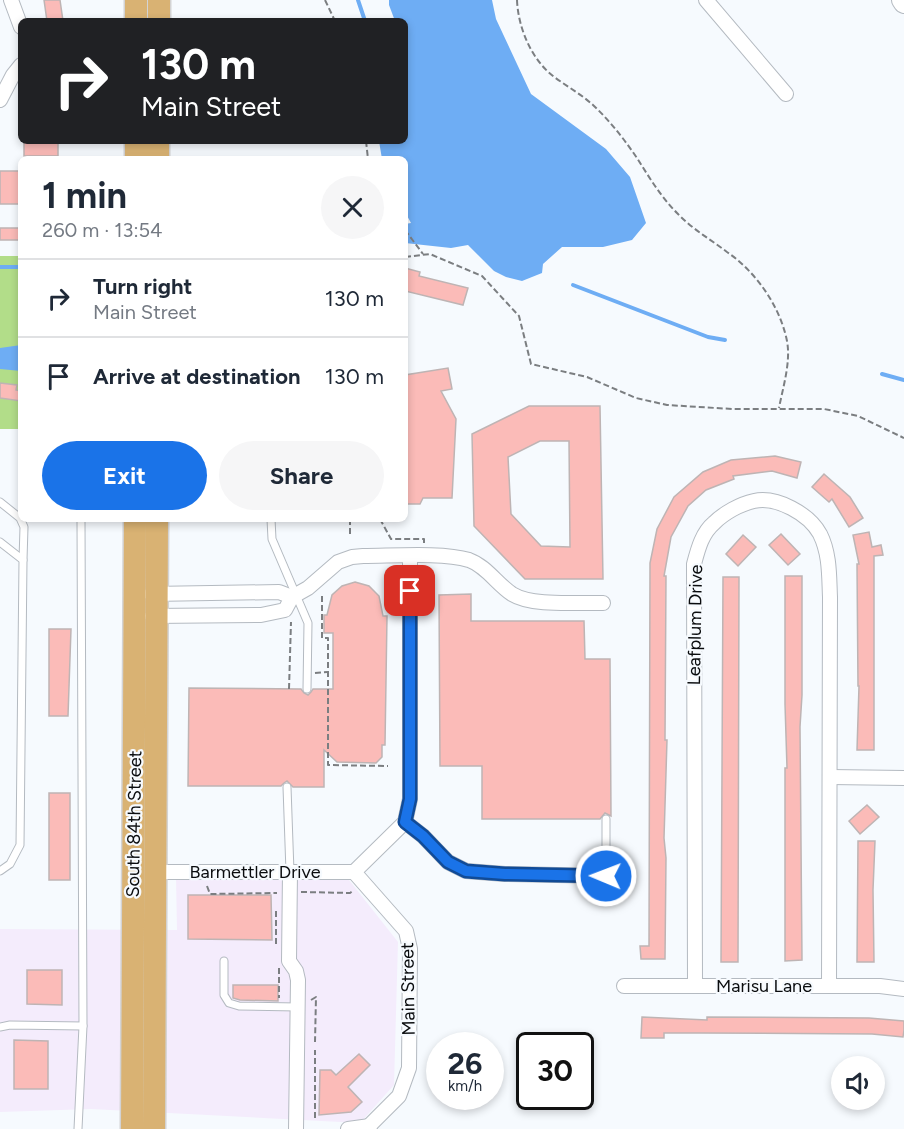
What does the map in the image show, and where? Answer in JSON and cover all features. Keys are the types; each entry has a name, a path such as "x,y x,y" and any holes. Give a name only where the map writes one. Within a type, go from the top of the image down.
{"main road":[{"path":"136,0 136,18"},
{"path":"159,0 159,18"},
{"name":"South 84th Street","path":"135,522 146,605 156,872 154,1129"},
{"name":"South 84th Street","path":"132,1129 146,605 157,522"}],"street":[{"path":"11,0 18,19"},
{"path":"706,0 786,94"},
{"path":"0,100 18,69"},
{"name":"Leafplum Drive","path":"695,986 694,564 699,544 713,523 734,508 755,501 780,503 803,515 819,533 828,555 830,597 829,986"},
{"path":"146,605 261,615 285,610 294,596 344,559 363,556 453,557 471,561 513,595 534,602 603,603"},
{"path":"354,872 405,822 410,799 410,556"},
{"path":"146,605 279,592 294,596"},
{"path":"830,777 904,778"},
{"path":"405,822 423,836 448,862 466,871 606,876"},
{"name":"Barmettler Drive","path":"156,872 354,872"},
{"path":"290,872 289,961 298,975 301,1005 296,1129"},
{"name":"Main Street","path":"348,1129 368,1127 399,1096 409,1068 410,949 406,931 354,872"},
{"name":"Marisu Lane","path":"624,986 880,986 904,989"}],"lane":[{"path":"0,502 18,516"},
{"path":"0,871 10,864 20,845 24,527 22,522"},
{"path":"78,1129 83,1026 81,522"},
{"path":"271,522 272,539 294,596 308,623 307,689"},
{"path":"0,542 23,560"},
{"path":"287,786 290,872"},
{"path":"606,819 606,876"},
{"path":"224,961 224,995 229,1003 239,1006 301,1005"},
{"path":"0,1027 9,1025 83,1026"}],"path":[{"path":"325,0 334,18"},
{"path":"517,0 517,12 524,36 537,60 551,75 591,104 615,128 676,213 697,232 727,251 746,267 767,293 778,315 787,342 786,371 779,408"},
{"path":"408,234 423,255"},
{"path":"408,257 430,254 482,276 519,316 531,364 587,377 636,398 667,405 732,409 824,410 858,416 904,438"},
{"path":"350,522 350,535"},
{"path":"382,522 391,539 424,539"},
{"path":"381,533 388,533"},
{"path":"322,596 322,638 328,638 328,765 388,766"},
{"path":"289,689 291,623 296,618"},
{"path":"315,673 328,672"},
{"path":"207,886 210,894 281,893"},
{"path":"295,892 350,893 357,886"},
{"path":"276,903 277,952"},
{"path":"278,960 279,1002"},
{"path":"301,1005 316,997 315,1042"},
{"path":"315,1050 315,1118"}],"shaded area":[{"path":"176,878 349,880 398,942 394,1085 360,1123 91,1109 0,1112 0,929 177,930"}],"green space":[{"path":"0,256 18,256 18,429 0,429"}],"water":[{"path":"389,0 492,0 496,19 531,94 606,149 630,177 646,223 632,240 603,247 562,247 543,264 542,273 522,281 494,271 468,245 451,248 408,243 408,224 411,223 408,218 408,156 382,156 380,144 408,144 408,18 394,18"},
{"path":"18,345 18,371 0,369 0,348"}],"building":[{"path":"44,0 60,0 63,18 47,18"},
{"path":"24,144 58,144 58,156 24,156"},
{"path":"0,171 18,171 18,204 0,204"},
{"path":"0,228 18,228 18,240 0,240"},
{"path":"408,269 420,272 419,276 468,288 463,305 408,292"},
{"path":"448,368 452,389 441,391 456,419 452,498 423,498 420,504 408,504 408,375"},
{"path":"0,383 17,385 18,401 0,398"},
{"path":"529,406 600,406 603,579 525,579 474,526 472,434","holes":["540,441 569,441 570,547 541,546 511,514 508,457"]},
{"path":"775,456 801,462 797,478 772,471 733,476 734,479 706,490 688,506 671,537 664,576 666,576 665,740 667,740 664,838 666,858 665,959 641,959 640,946 649,946 650,563 657,529 674,497 703,472 731,460"},
{"path":"824,474 850,497 863,518 849,527 832,499 829,502 812,487"},
{"path":"869,532 872,547 881,545 883,555 874,556 874,750 857,750 859,686 857,564 859,564 853,535"},
{"path":"781,534 800,554 788,565 769,545"},
{"path":"743,535 756,547 738,566 726,554"},
{"path":"785,576 802,576 800,727 802,960 785,961 785,768 787,768"},
{"path":"723,577 739,577 738,962 721,962"},
{"path":"355,582 369,586 379,596 383,616 387,616 385,745 382,745 382,757 376,763 337,762 324,750 324,787 293,787 287,781 281,786 188,786 189,688 301,689 308,695 313,689 333,689 333,633 324,633 324,615 327,615 332,595 342,586"},
{"path":"471,594 471,621 584,621 585,659 610,659 611,816 605,813 600,819 482,819 482,766 440,766 439,595"},
{"path":"49,629 71,629 68,716 49,716"},
{"path":"49,793 70,793 70,880 49,880"},
{"path":"867,805 879,817 860,834 849,821"},
{"path":"858,841 875,841 874,962 857,962"},
{"path":"188,895 271,895 272,940 188,939"},
{"path":"27,970 62,970 62,1005 27,1004"},
{"path":"233,985 278,985 278,1001 233,998"},
{"path":"642,1017 707,1020 707,1017 869,1018 904,1021 904,1030 903,1037 872,1034 664,1033 664,1038 641,1038"},
{"path":"14,1040 48,1041 48,1089 14,1089"},
{"path":"359,1054 370,1065 348,1087 362,1102 351,1112 319,1115 320,1070 331,1070 336,1075"}],"waterway":[{"path":"358,0 364,18"},
{"path":"0,267 18,267"},
{"path":"573,285 708,337 725,340"},
{"path":"882,374 904,380"}],"route":[{"path":"410,591 410,799 405,822 423,836 448,862 466,871 606,876"}]}
